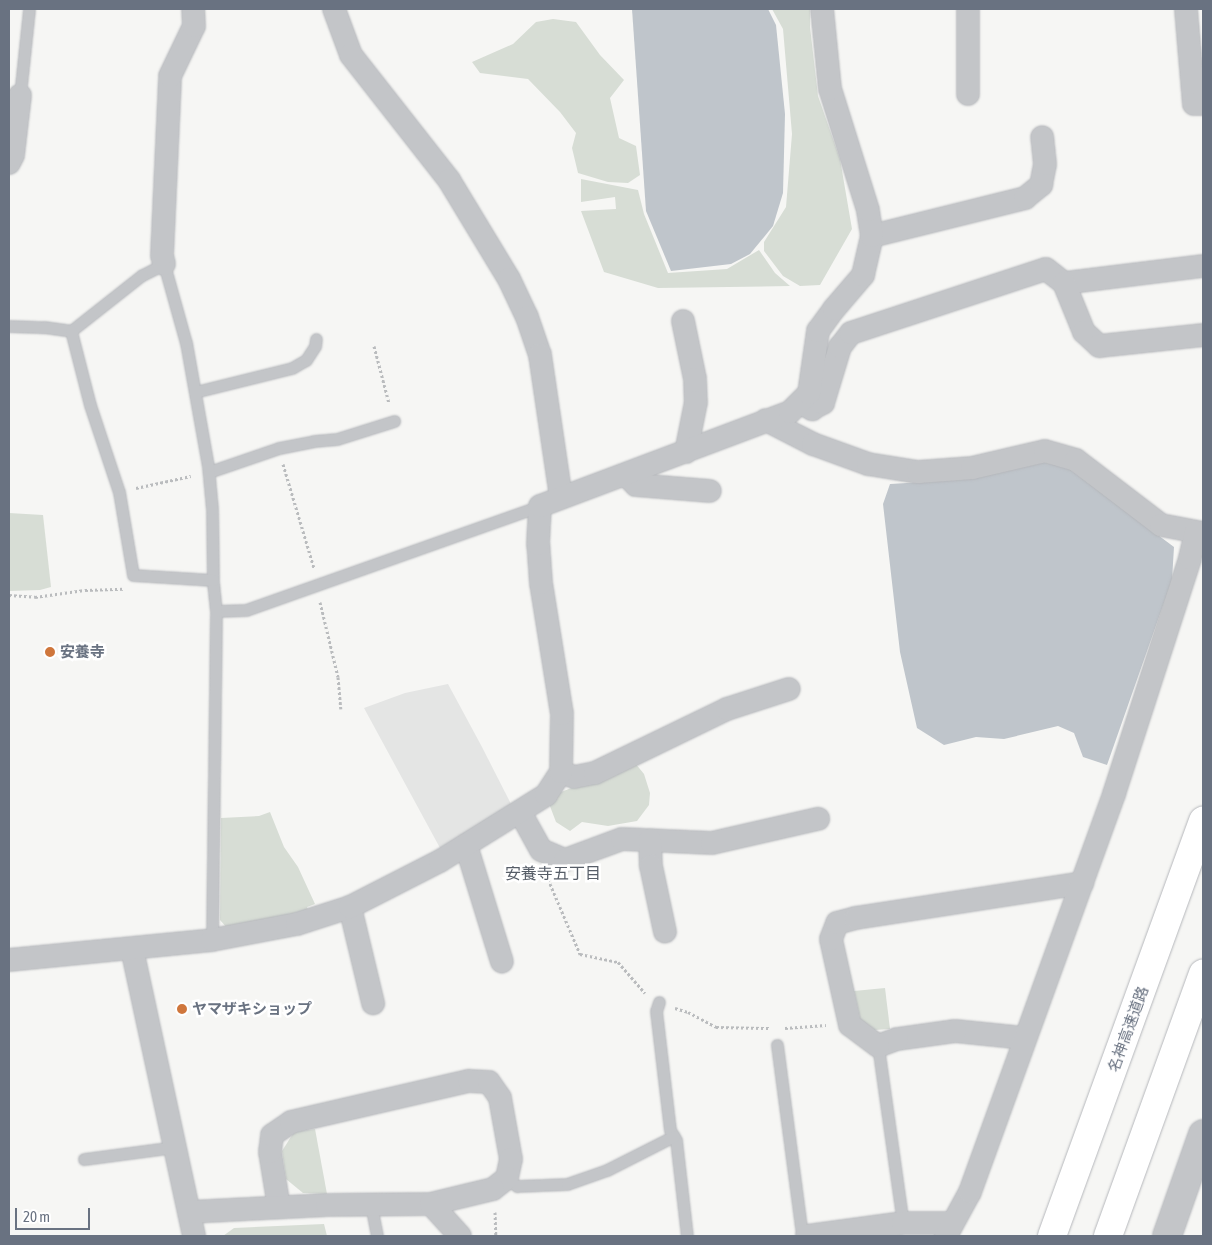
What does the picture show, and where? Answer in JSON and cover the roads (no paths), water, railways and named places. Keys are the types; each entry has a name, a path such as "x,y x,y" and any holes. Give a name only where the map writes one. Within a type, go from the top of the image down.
{"highway":[{"name":"名神高速道路","path":"1052,1236 1203,821"},
{"path":"1108,1236 1203,974"}],"street":[{"path":"164,264 162,255 170,76 194,26 193,9"},
{"path":"334,9 351,55 449,180 509,279 527,317 540,355 561,498"},
{"path":"9,960 212,940 297,924 350,907 466,846 546,795 561,772 562,714 541,583 538,544 540,506 790,412 809,393 818,331 863,275 872,236 868,210 830,89 822,9"},
{"path":"968,9 968,94"},
{"path":"1191,11 1194,104 1203,104"},
{"path":"9,162 13,155 15,108"},
{"path":"872,236 1025,198 1041,185 1044,164 1042,137"},
{"path":"1064,283 1203,266"},
{"path":"801,403 812,409 823,403 840,347 851,333 1046,269 1064,283 1084,332 1099,346 1203,335"},
{"path":"683,321 695,379 696,402 686,452"},
{"path":"766,420 813,444 868,464 918,472 972,468 1045,451 1076,460 1162,525 1200,533 1190,558 1114,794 1082,883 1024,1038 970,1192 949,1230 903,1224 808,1236"},
{"path":"626,475 636,485 710,491"},
{"path":"561,772 574,777 594,773 727,709 789,689"},
{"path":"520,812 541,850 565,860 622,839 712,843 818,819"},
{"path":"650,840 651,866 665,932"},
{"path":"466,846 502,962"},
{"path":"1024,1038 955,1031 897,1039 878,1046 850,1025 831,939 837,923 856,918 1082,883"},
{"path":"350,907 373,1003"},
{"path":"132,949 194,1236"},
{"path":"189,1212 279,1207 431,1204 493,1189 507,1178 511,1159 500,1098 489,1082 469,1081 291,1122 272,1135 270,1152 279,1207"},
{"path":"1167,1236 1203,1134"},
{"path":"431,1204 460,1236"}],"lane":[{"path":"15,108 29,9"},
{"path":"9,326 44,327 71,331 142,275 164,264 186,343 209,472 216,611 212,940"},
{"path":"71,331 90,405 119,492 133,575 213,580"},
{"path":"194,392 292,368 306,360 315,346 316,338"},
{"path":"209,472 279,448 314,440 337,439 394,421"},
{"path":"216,611 246,610 540,506"},
{"path":"658,1002 656,1010 670,1130 676,1140 688,1236"},
{"path":"777,1045 802,1236"},
{"path":"878,1046 903,1224"},
{"path":"507,1178 517,1186 567,1184 607,1170 674,1136"},
{"path":"84,1159 175,1147"},
{"path":"371,1205 377,1236"}],"place":[{"name":"安養寺","path":"50,652"},
{"name":"ヤマザキショップ","path":"182,1009"}],"district":[{"name":"安養寺五丁目","path":"553,873"}]}
